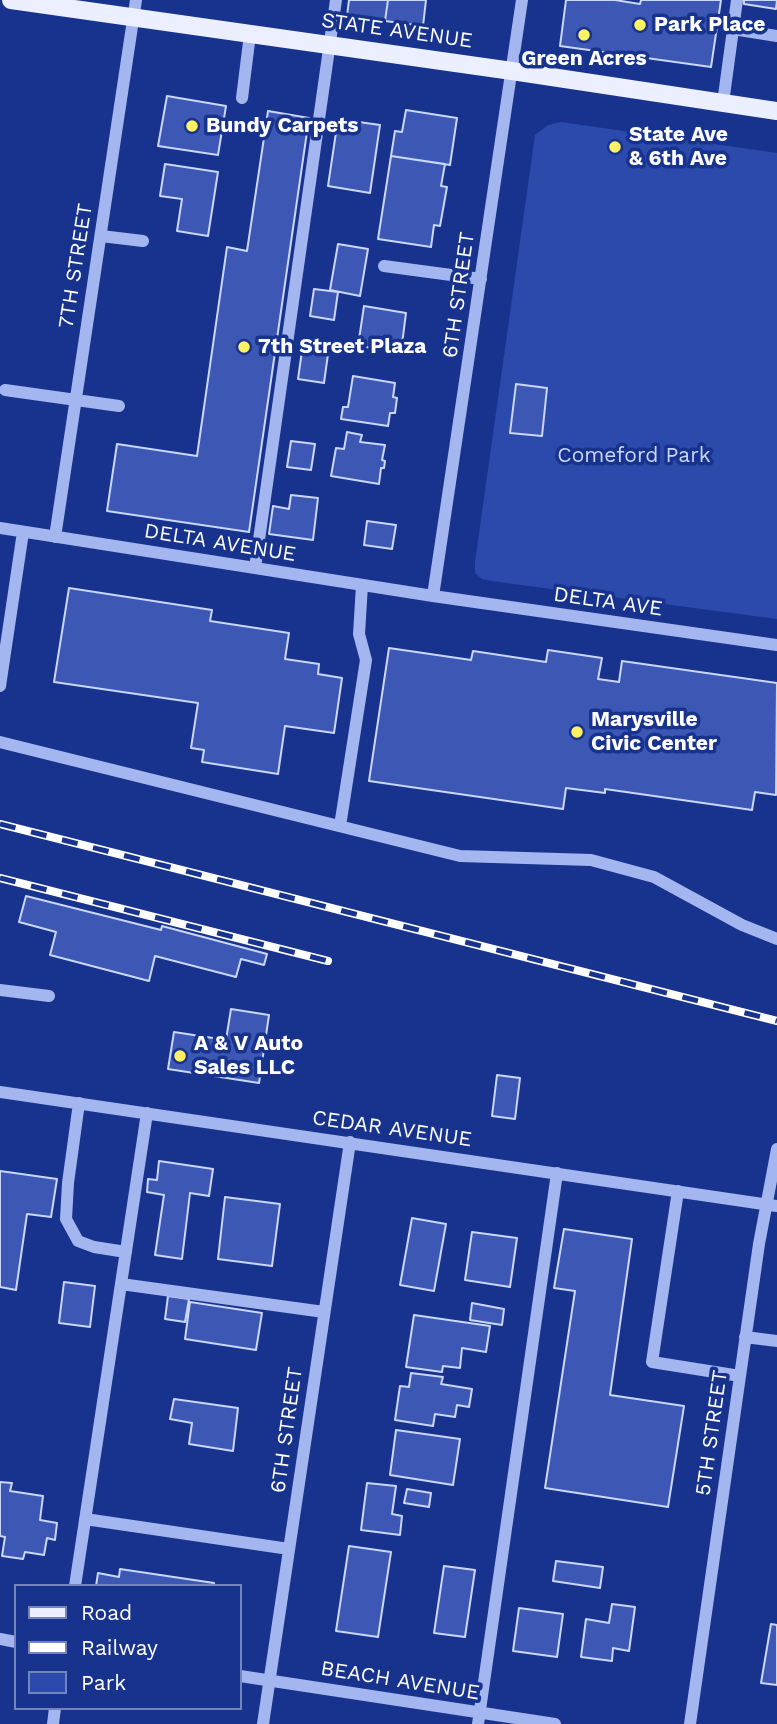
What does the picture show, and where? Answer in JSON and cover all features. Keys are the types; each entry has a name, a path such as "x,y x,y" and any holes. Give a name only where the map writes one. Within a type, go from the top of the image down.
{"main road":[{"name":"STATE AVENUE","path":"11,0 135,9 250,34 777,111"}],"street":[{"path":"256,568 336,0"},
{"name":"6TH STREET","path":"433,596 522,0"},
{"path":"723,103 737,0"},
{"name":"7TH STREET","path":"55,537 135,9"},
{"path":"733,29 777,36"},
{"path":"242,98 250,34"},
{"path":"101,236 143,242"},
{"path":"384,266 481,279"},
{"path":"5,390 119,406"},
{"name":"DELTA AVENUE","path":"0,528 433,596"},
{"path":"0,686 5,619 23,531"},
{"path":"340,826 366,660 359,634 362,585"},
{"name":"DELTA AVE","path":"433,596 777,645"},
{"path":"0,742 460,856 592,860 654,877 742,925 777,939"},
{"path":"0,990 49,996"},
{"name":"CEDAR AVENUE","path":"0,1093 771,1205"},
{"path":"79,1103 66,1219 78,1241 94,1247 126,1252"},
{"path":"75,1584 148,1113"},
{"name":"6TH STREET","path":"263,1724 350,1142"},
{"name":"5TH STREET","path":"690,1724 740,1376 771,1205 777,1149"},
{"path":"479,1718 557,1173"},
{"path":"678,1191 652,1362 740,1376"},
{"path":"121,1284 324,1312"},
{"path":"746,1337 777,1341"},
{"path":"85,1519 289,1549"},
{"name":"BEACH AVENUE","path":"242,1676 479,1718 555,1724"}],"green space":[{"name":"Comeford Park","path":"561,122 777,153 777,619 491,581 482,579 475,573 535,135 548,125"}],"building":[{"path":"349,0 388,0 385,21 347,16"},
{"path":"388,0 426,0 423,26 385,21"},
{"name":"Park Place","path":"566,0 615,0 640,4 641,0 721,0 711,67 560,46"},
{"path":"744,0 777,0 776,9 744,4"},
{"name":"Bundy Carpets","path":"167,96 226,106 218,155 158,146"},
{"path":"406,110 457,118 450,165 391,156 395,131 402,132"},
{"name":"7th Street Plaza","path":"268,111 309,118 249,532 107,511 117,444 197,456 227,247 247,251"},
{"path":"338,119 380,125 370,193 328,186"},
{"path":"391,156 445,164 441,186 447,187 440,226 434,225 431,247 378,239"},
{"path":"165,164 218,172 208,236 177,231 182,199 160,196"},
{"path":"338,244 368,249 360,296 330,290"},
{"path":"314,289 338,292 334,320 310,316"},
{"path":"364,306 406,313 401,352 358,346"},
{"path":"302,351 328,354 324,383 298,379"},
{"path":"353,376 395,383 395,413 390,413 388,426 341,419 343,407 348,407"},
{"path":"516,384 547,388 542,436 510,433"},
{"path":"347,432 362,435 360,442 385,445 382,460 385,461 384,468 381,468 379,484 331,476 336,448 344,449"},
{"path":"291,441 315,444 311,470 287,467"},
{"path":"291,495 318,498 313,540 269,534 273,506 289,509"},
{"path":"367,521 396,525 392,549 364,545"},
{"path":"69,588 212,610 210,621 289,633 285,659 319,664 318,674 342,678 334,733 285,726 278,774 202,762 204,750 191,748 198,703 54,682"},
{"name":"Marysville Civic Center","path":"389,648 471,660 473,651 546,662 548,650 602,658 598,679 619,682 622,661 777,683 776,795 755,792 752,810 605,789 605,793 566,788 563,809 369,781"},
{"path":"26,896 161,930 162,926 267,954 264,965 241,959 236,977 155,956 149,981 50,955 56,932 19,922"},
{"path":"231,1009 269,1015 259,1083 168,1069 174,1032 226,1040"},
{"path":"497,1075 520,1078 515,1119 492,1116"},
{"path":"159,1161 213,1169 209,1196 190,1193 182,1259 155,1255 164,1195 147,1192 148,1179 157,1180"},
{"path":"0,1171 57,1179 51,1217 27,1214 16,1290 0,1287"},
{"path":"225,1197 280,1204 272,1266 218,1259"},
{"path":"412,1218 446,1224 434,1291 400,1285"},
{"path":"564,1229 632,1239 610,1395 684,1406 668,1507 545,1488 575,1291 554,1288"},
{"path":"472,1232 517,1238 510,1287 465,1280"},
{"path":"64,1282 95,1286 90,1327 59,1323"},
{"path":"168,1296 189,1299 185,1322 165,1319"},
{"path":"190,1302 262,1313 256,1350 185,1339"},
{"path":"472,1303 504,1309 502,1325 470,1320"},
{"path":"414,1315 490,1326 486,1352 462,1348 460,1368 443,1366 442,1372 406,1367"},
{"path":"411,1373 443,1377 441,1384 472,1389 469,1407 457,1405 455,1417 435,1414 433,1426 395,1420 400,1386 409,1387"},
{"path":"174,1399 238,1408 233,1451 189,1444 192,1423 170,1419"},
{"path":"396,1430 460,1439 453,1485 390,1475"},
{"path":"0,1482 12,1483 10,1491 43,1496 40,1520 57,1523 55,1540 47,1538 44,1555 25,1552 23,1559 2,1556 5,1537 0,1536"},
{"path":"367,1483 396,1486 392,1514 402,1516 400,1535 361,1530"},
{"path":"407,1489 431,1493 429,1507 404,1503"},
{"path":"349,1546 391,1552 378,1637 336,1631"},
{"path":"556,1561 603,1567 600,1588 553,1581"},
{"path":"444,1566 475,1570 465,1637 434,1633"},
{"path":"120,1569 214,1584 96,1584 98,1573 119,1577"},
{"path":"612,1604 635,1607 629,1651 613,1648 612,1661 581,1657 586,1619 609,1623"},
{"path":"519,1608 563,1614 557,1657 513,1651"},
{"path":"771,1624 777,1625 777,1685 761,1683"}],"railway":[{"path":"0,824 777,1021"},
{"path":"0,878 328,961"}],"place":[{"name":"Park Place","path":"640,25"},
{"name":"Green Acres","path":"584,35"},
{"name":"Bundy Carpets","path":"192,126"},
{"name":"State Ave & 6th Ave","path":"615,147"},
{"name":"7th Street Plaza","path":"244,347"},
{"name":"Marysville Civic Center","path":"577,732"},
{"name":"A & V Auto Sales LLC","path":"180,1056"}]}
